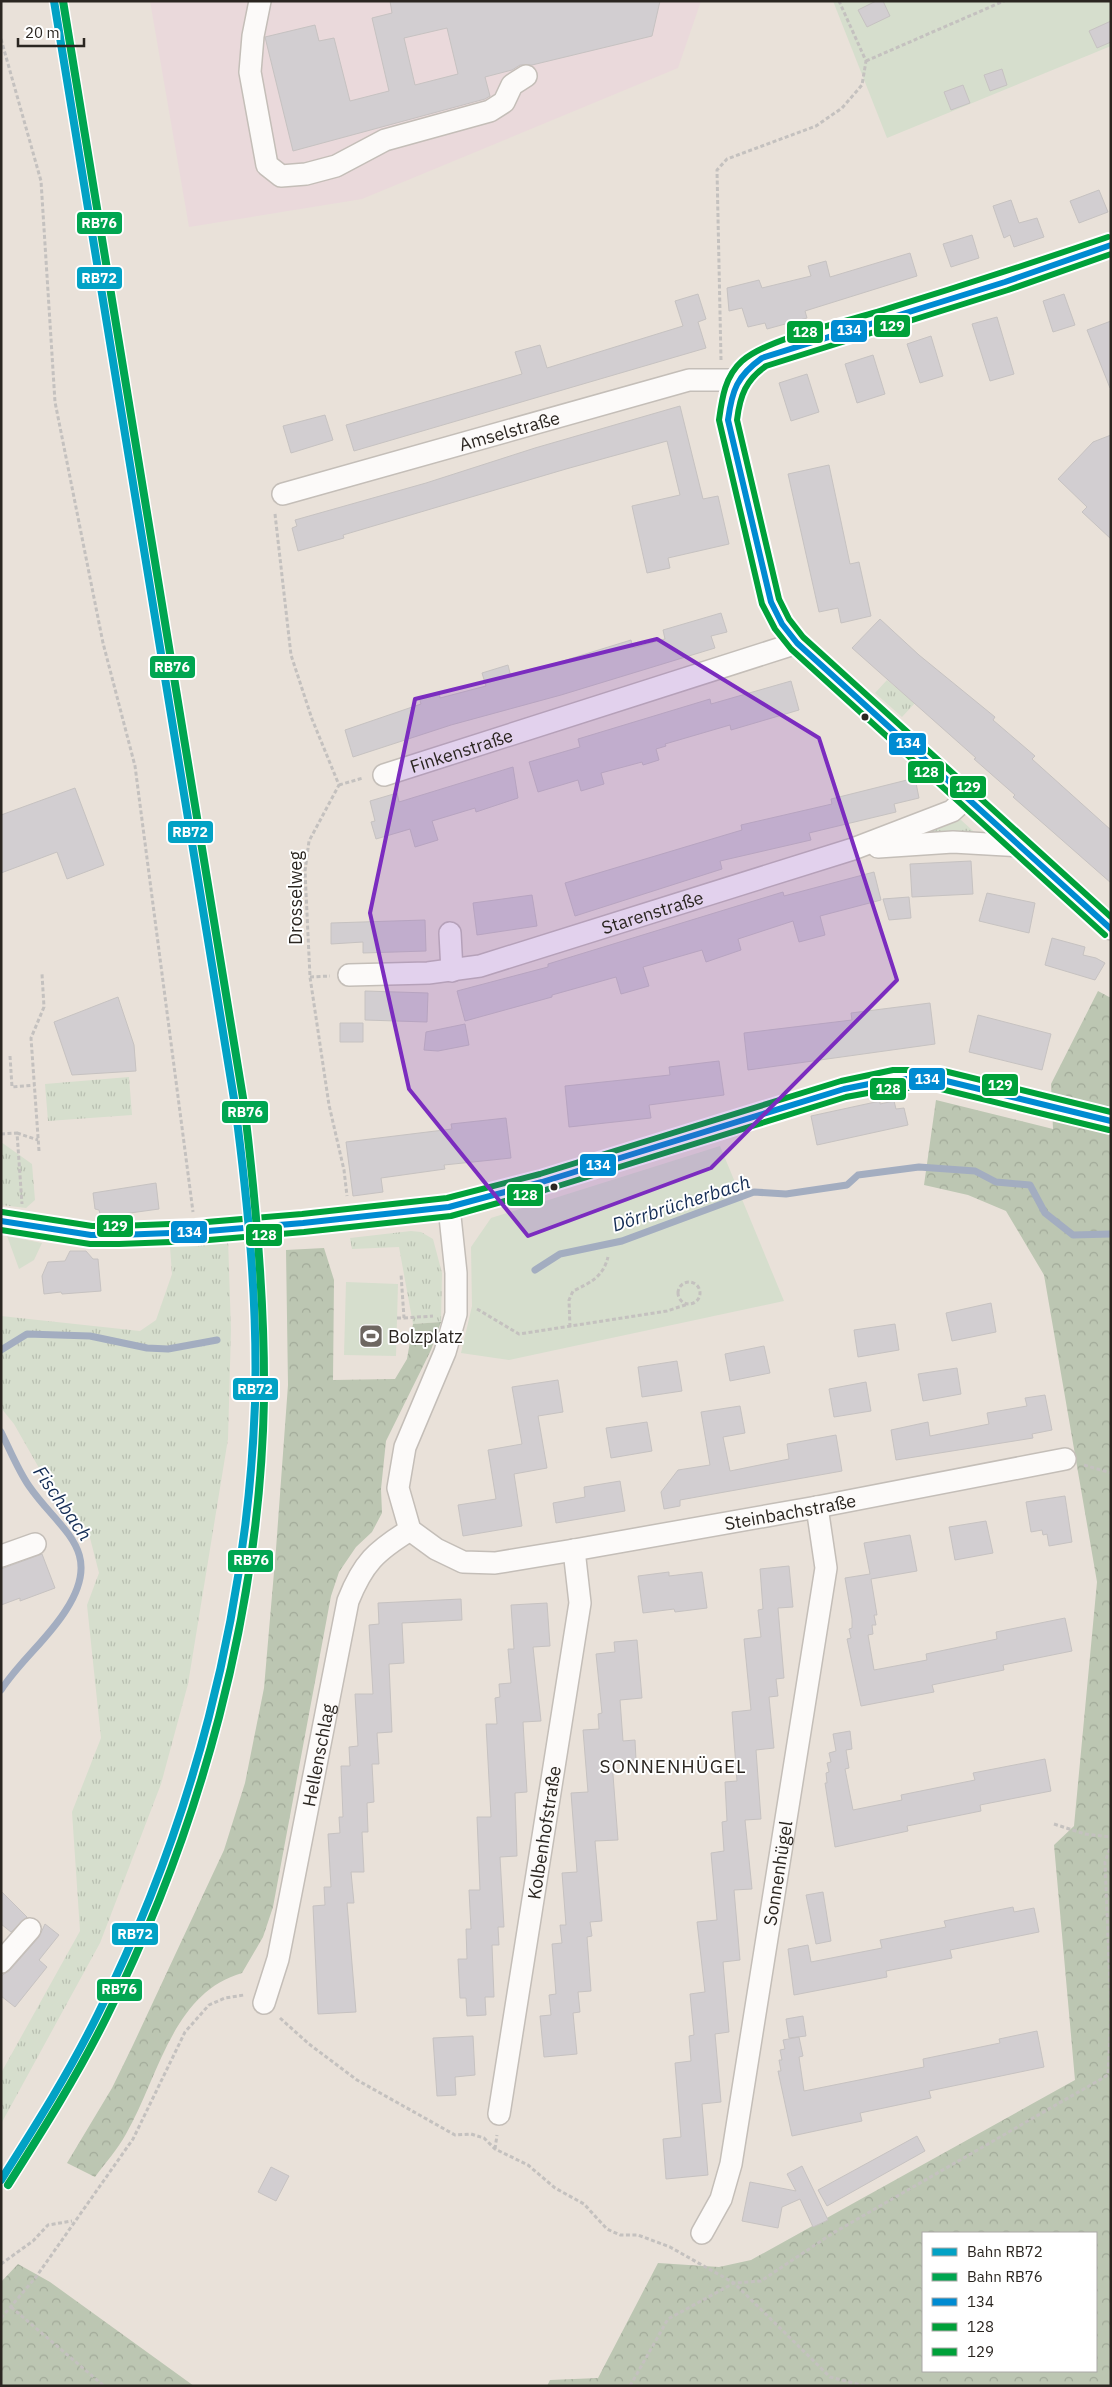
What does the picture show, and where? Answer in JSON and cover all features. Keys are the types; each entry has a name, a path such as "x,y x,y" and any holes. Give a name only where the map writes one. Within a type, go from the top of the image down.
{"street":[{"path":"260,1 253,36 250,72 268,165 282,176 306,174 336,166 385,140 490,111 504,102 512,85 526,76"},
{"path":"1111,245 1005,282 793,346 762,358 730,380 731,398 728,420 771,602 782,624 797,643 1111,929"},
{"name":"Amselstraße","path":"283,494 689,380 730,380"},
{"name":"Finkenstraße","path":"374,776 797,643"},
{"name":"Starenstraße","path":"349,975 452,971 480,966 853,849 952,811 967,797"},
{"name":"Starenstraße","path":"853,849 952,842 1021,846"},
{"path":"450,933 452,971"},
{"path":"303,1224 449,1207 542,1182 844,1089 894,1079 938,1078 1111,1121"},
{"path":"410,1530 398,1488 405,1447 444,1352 456,1314 456,1273 449,1207"},
{"path":"1,1221 91,1235 228,1230"},
{"name":"Steinbachstraße","path":"410,1530 436,1549 463,1562 495,1563 817,1507 1065,1459"},
{"name":"Sonnenhügel","path":"702,2233 721,2199 732,2164 793,1782 826,1568 817,1507"},
{"name":"Hellenschlag","path":"264,2003 278,1959 348,1601 355,1582 370,1559 389,1543 410,1530"},
{"path":"1,1556 36,1544"},
{"name":"Kolbenhofstraße","path":"499,2114 580,1603 574,1550"},
{"path":"1,1962 30,1929"}],"path":[{"path":"730,380 717,170 727,159 816,126 842,108 862,85 866,61 840,1"},
{"path":"866,61 1004,1"},
{"path":"1,39 41,181 55,402 103,643 135,766 196,1232"},
{"path":"283,494 274,506 291,655 312,719 339,785 374,776"},
{"name":"Drosselweg","path":"339,785 309,841 305,870 310,977 329,1105 344,1170"},
{"path":"39,1151 31,1038 44,1007 42,974"},
{"path":"10,1056 12,1087 34,1085"},
{"path":"1,1134 17,1133 38,1140"},
{"path":"17,1133 24,1225"},
{"path":"570,1327 569,1300 572,1291 590,1283 600,1275 605,1269 608,1258"},
{"path":"401,1274 404,1318"},
{"path":"472,1306 519,1334 667,1311 696,1302 700,1292 697,1285 687,1282 681,1286 679,1293 681,1299 688,1304"},
{"path":"397,1318 427,1316"},
{"path":"1065,1459 1111,1473"},
{"path":"1054,1824 1085,1834 1111,1837"},
{"path":"630,2386 668,2319 734,2283 761,2281 833,2233 1109,2076 1111,2012 1105,1862 1111,1844"},
{"path":"1,2318 36,2277 73,2221 133,2139 185,2032 209,2005 240,1994 250,1995 264,2003 309,2044 357,2080 455,2135 471,2134 484,2138 495,2149 528,2165 555,2188 584,2204 606,2229 620,2234 638,2235 670,2247 734,2283 830,2377 865,2386"},
{"path":"1,2264 33,2241 48,2225 73,2221"},
{"path":"11,2307 104,2386"}],"highlighted area":[{"path":"657,639 819,738 897,980 711,1168 528,1236 409,1089 370,913 415,699"}],"shaded area":[{"path":"150,1 701,1 678,68 362,199 189,227"}],"green space":[{"path":"833,1 1111,1 1111,46 887,138"},
{"path":"887,680 915,703 902,717 875,693"},
{"path":"955,820 961,820 982,839 903,836"},
{"path":"1098,991 1111,998 1111,2386 547,2386 550,2380 598,2378 658,2263 719,2267 751,2260 1075,2080 1054,1845 1074,1826 1097,1582 1044,1275 1006,1211 968,1195 924,1185 936,1100 1053,1129 1051,1084"},
{"path":"129,1077 132,1115 48,1121 45,1084"},
{"path":"1,1142 32,1164 35,1200 26,1208 1,1205"},
{"path":"720,1146 784,1301 509,1360 461,1353 472,1306 471,1247 491,1218"},
{"path":"411,1231 421,1232 433,1239 442,1273 441,1322 413,1324 399,1247 352,1249 350,1238"},
{"path":"7,1236 42,1243 34,1260 19,1269"},
{"path":"228,1238 231,1330 228,1439 188,1684 161,1784 100,1943 1,2124 1,2073 80,1931 72,1812 101,1738 87,1605 99,1573 89,1534 56,1498 14,1424 1,1408 1,1316 140,1331 156,1320 172,1274 170,1247"},
{"path":"324,1248 334,1280 333,1380 395,1379 407,1359 413,1324 441,1322 431,1350 386,1441 381,1489 382,1513 372,1532 356,1547 339,1572 331,1596 273,1907 263,1937 242,1973 218,1983 199,1999 183,2018 158,2064 126,2134 95,2177 67,2163 112,2088 133,2045 224,1850 245,1783 264,1688 276,1549 288,1385 286,1250"},
{"name":"Bolzplatz","path":"346,1282 398,1284 396,1356 344,1355"},
{"path":"18,2264 50,2282 194,2386 1,2386 1,2282"}],"building":[{"path":"390,1 660,1 652,36 532,65 520,65 512,70 485,77 490,96 485,99 293,151 265,37 315,25 319,41 334,38 350,101 389,91 372,18 392,13","holes":["447,28 458,74 415,85 404,38"]},
{"path":"876,1 883,1 890,16 867,27 858,10"},
{"path":"1111,21 1111,42 1097,48 1089,31"},
{"path":"1002,69 1007,85 990,91 984,75"},
{"path":"963,85 970,103 951,110 944,92"},
{"path":"1099,190 1108,212 1079,223 1070,201"},
{"path":"1011,200 1019,223 1037,218 1044,237 1014,247 1010,235 1004,238 993,206"},
{"path":"972,235 979,258 951,267 943,244"},
{"path":"910,253 917,276 805,311 807,318 767,329 765,323 748,327 742,308 729,311 727,288 759,280 762,288 811,276 808,266 826,261 830,277"},
{"path":"698,294 706,319 698,322 706,348 354,451 346,425 522,374 515,352 540,345 547,368 683,326 675,301"},
{"path":"1064,294 1075,325 1053,332 1043,301"},
{"path":"997,317 1014,374 990,381 972,324"},
{"path":"1111,321 1111,388 1110,388 1087,330"},
{"path":"931,336 943,376 920,383 907,344"},
{"path":"873,355 885,394 857,403 845,364"},
{"path":"807,374 819,412 791,421 779,383"},
{"path":"680,406 703,499 718,496 729,544 668,558 670,568 647,573 632,506 680,495 667,441 343,535 344,538 298,551 292,528 297,526 295,520 426,483 535,448"},
{"path":"325,415 333,440 291,453 283,426"},
{"path":"1111,435 1111,539 1082,512 1087,507 1058,479 1093,442"},
{"path":"829,465 850,564 859,562 871,616 841,623 838,608 819,612 788,474"},
{"path":"721,613 727,632 711,636 715,648 561,695 451,725 353,757 345,730 421,704 419,697 439,692 440,698 486,686 482,673 508,665 511,677 631,640 633,648 665,639 663,630"},
{"path":"880,619 919,655 995,717 993,720 1035,756 1032,759 1111,830 1111,883 1013,797 1015,795 974,759 976,758 852,648"},
{"path":"791,681 799,710 731,730 730,725 665,744 666,746 656,749 659,760 643,765 642,762 601,773 604,784 581,791 578,780 538,792 529,762 580,747 578,739 710,699 711,704"},
{"path":"513,767 518,798 476,812 475,808 432,821 438,840 415,847 410,829 376,839 371,822 375,821 370,801 397,793 399,802"},
{"path":"915,778 919,798 894,804 896,812 809,833 811,840 720,861 722,869 575,916 565,883 742,830 741,825 832,804 831,799"},
{"path":"75,788 104,865 67,879 57,852 1,873 1,815"},
{"path":"971,861 973,894 912,897 910,864"},
{"path":"874,872 881,900 820,916 825,935 799,942 793,921 738,939 741,950 706,962 702,950 643,967 649,986 621,994 616,977 465,1021 457,991 548,967 548,964 783,892 784,896"},
{"path":"987,893 1035,903 1029,933 979,921"},
{"path":"532,895 537,926 477,935 473,903"},
{"path":"909,897 911,918 889,920 883,899"},
{"path":"425,920 426,951 363,953 363,942 331,944 331,923"},
{"path":"1052,938 1085,947 1083,955 1096,958 1105,963 1095,980 1045,965"},
{"path":"365,991 428,993 427,1022 365,1020"},
{"path":"118,997 134,1045 136,1071 72,1075 54,1022"},
{"path":"930,1003 935,1044 748,1070 744,1033 852,1020 851,1013"},
{"path":"978,1015 1051,1034 1042,1070 969,1052"},
{"path":"340,1023 363,1023 363,1042 340,1042"},
{"path":"465,1024 469,1045 438,1051 424,1050 426,1032"},
{"path":"719,1061 724,1095 649,1105 651,1118 569,1127 565,1086 670,1075 669,1067"},
{"path":"880,1101 880,1104 894,1101 896,1109 904,1108 908,1125 817,1145 811,1116"},
{"path":"506,1118 511,1158 444,1165 445,1169 381,1178 383,1192 353,1196 346,1142 452,1129 451,1124"},
{"path":"156,1183 159,1209 101,1217 99,1210 95,1209 93,1193"},
{"path":"70,1251 86,1251 93,1259 98,1259 101,1291 44,1294 42,1276 48,1262 65,1261"},
{"path":"991,1303 996,1332 952,1341 946,1313"},
{"path":"895,1324 899,1350 858,1357 854,1330"},
{"path":"764,1346 770,1373 730,1381 725,1354"},
{"path":"677,1361 682,1391 642,1397 638,1367"},
{"path":"957,1368 961,1394 923,1401 918,1374"},
{"path":"558,1380 563,1412 538,1416 547,1468 514,1474 522,1526 463,1536 458,1505 496,1499 488,1450 522,1444 512,1387"},
{"path":"866,1382 871,1411 834,1417 829,1389"},
{"path":"1045,1395 1052,1430 1032,1434 1033,1438 896,1460 891,1430 928,1422 930,1436 989,1424 987,1413 1027,1406 1025,1398"},
{"path":"740,1406 745,1433 723,1437 730,1471 789,1459 787,1444 836,1435 842,1471 680,1500 680,1506 664,1509 661,1492 678,1470 710,1465 701,1412"},
{"path":"647,1422 652,1451 611,1458 606,1428"},
{"path":"620,1481 625,1511 556,1523 553,1503 585,1497 584,1487"},
{"path":"1065,1496 1072,1542 1049,1546 1047,1534 1043,1535 1042,1530 1031,1532 1026,1502"},
{"path":"986,1521 993,1553 955,1560 949,1527"},
{"path":"910,1535 917,1571 871,1579 877,1615 874,1615 876,1625 872,1625 873,1634 868,1635 874,1670 927,1660 926,1654 997,1639 996,1632 1065,1618 1072,1651 1003,1665 1004,1670 932,1685 934,1692 861,1706 847,1639 851,1638 849,1629 852,1628 852,1619 845,1578 870,1574 864,1543"},
{"path":"42,1554 55,1588 20,1601 20,1598 1,1605 1,1569"},
{"path":"789,1566 793,1607 778,1608 784,1678 776,1679 778,1696 769,1697 774,1748 756,1750 761,1819 745,1820 752,1889 734,1890 740,1960 723,1962 729,2032 715,2034 721,2102 702,2104 708,2175 666,2179 663,2139 681,2137 675,2063 691,2061 689,2036 694,2035 690,1994 705,1992 697,1922 717,1920 711,1853 724,1851 722,1822 727,1821 725,1782 737,1781 732,1712 751,1710 744,1639 761,1637 758,1610 763,1609 760,1569"},
{"path":"669,1572 669,1576 702,1572 707,1608 675,1612 674,1609 643,1613 638,1576"},
{"path":"461,1599 462,1620 402,1623 404,1663 389,1664 392,1732 377,1733 379,1764 372,1764 374,1802 367,1803 368,1832 362,1832 364,1872 351,1872 354,1903 347,1903 356,2012 318,2014 313,1906 325,1905 324,1887 331,1887 328,1834 340,1833 339,1817 343,1817 341,1766 350,1766 349,1747 358,1746 355,1694 373,1694 369,1625 379,1624 378,1603"},
{"path":"547,1603 550,1646 533,1647 541,1721 523,1722 527,1792 515,1793 517,1856 500,1857 504,1927 498,1927 499,1945 492,1945 494,1997 485,1997 486,2015 467,2016 466,1998 460,1998 458,1959 467,1959 466,1929 471,1929 469,1890 480,1890 477,1817 491,1817 486,1724 497,1724 495,1698 500,1697 499,1684 511,1683 508,1649 514,1649 511,1605"},
{"path":"637,1640 642,1698 620,1700 623,1741 635,1740 636,1760 612,1762 618,1840 595,1841 602,1921 590,1922 592,1936 587,1937 591,1991 578,1992 580,2012 573,2013 577,2054 544,2057 540,2016 551,2015 549,1995 556,1994 552,1944 562,1943 560,1925 566,1925 562,1873 577,1872 571,1793 588,1792 583,1730 599,1729 598,1714 602,1713 596,1654 615,1652 614,1642"},
{"path":"850,1731 852,1749 846,1750 849,1768 845,1769 853,1810 902,1800 901,1795 975,1780 973,1773 1045,1759 1051,1791 980,1805 981,1811 907,1826 908,1831 835,1847 825,1783 827,1783 826,1773 829,1772 827,1763 831,1762 829,1753 836,1751 833,1734"},
{"path":"1,1891 27,1917 11,1932 1,1924"},
{"path":"823,1892 831,1941 816,1944 806,1895"},
{"path":"1013,1907 1014,1912 1034,1908 1039,1932 950,1950 952,1958 886,1971 887,1977 794,1995 788,1949 808,1945 811,1962 882,1948 880,1940 946,1927 944,1921"},
{"path":"45,1924 59,1935 39,1960 47,1967 15,2007 1,1996 1,1976 10,1970 39,1937"},
{"path":"803,2016 806,2036 789,2038 786,2019"},
{"path":"1037,2031 1044,2067 929,2091 931,2098 860,2113 862,2121 792,2136 778,2071 781,2071 779,2060 782,2060 780,2050 785,2049 783,2040 799,2037 803,2056 799,2057 804,2091 924,2067 923,2059 1000,2043 999,2039"},
{"path":"473,2036 475,2075 455,2077 456,2095 437,2096 433,2038"},
{"path":"917,2136 925,2151 827,2206 818,2190"},
{"path":"802,2166 828,2220 813,2227 800,2199 782,2207 778,2228 742,2221 750,2182 796,2191 787,2174"},
{"path":"271,2167 289,2176 276,2201 258,2192"}],"waterway":[{"name":"Dörrbrücherbach","path":"535,1270 560,1254 622,1241 754,1192 786,1194 847,1185 858,1175 919,1167 975,1171 996,1182 1030,1185 1045,1213 1073,1235 1111,1234"},
{"name":"Dörrbrücherbach","path":"1,1350 27,1334 90,1336 147,1348 168,1349 217,1340"},
{"name":"Fischbach","path":"1,1432 29,1486 74,1542 80,1556 81,1572 77,1589 59,1621 1,1690"}],"tunnel":[{"path":"229,1230 303,1223"}],"rail line":[{"name":"RB72","path":"1,2180 64,2077 98,2014 131,1942 161,1869 187,1794 209,1717 227,1640 240,1562 250,1483 256,1367 251,1254 235,1105 54,1"},
{"name":"RB76","path":"8,2185 47,2123 106,2018 140,1946 170,1871 197,1795 219,1717 237,1638 251,1558 260,1479 264,1399 259,1251 244,1104 63,1"}],"transit line":[{"name":"128","path":"1105,935 791,649 775,629 762,604 719,420 723,396 732,373 742,361 769,345 806,332 964,285 1108,237"},
{"name":"134","path":"1111,245 1005,282 762,358 747,371 737,384 731,400 728,420 771,602 782,624 797,643 1111,929"},
{"name":"129","path":"1111,254 1008,290 766,366 753,377 745,389 737,420 779,599 789,619 803,637 1111,917"},
{"name":"129","path":"2,1212 92,1226 119,1226 195,1223 302,1214 447,1198 540,1174 841,1081 893,1070 940,1070 1111,1112"},
{"name":"134","path":"1,1221 91,1235 119,1235 196,1232 303,1223 449,1207 542,1182 844,1089 894,1079 938,1079 1111,1121"},
{"name":"128","path":"1,1230 90,1244 119,1244 197,1241 304,1232 451,1216 545,1190 846,1097 895,1088 937,1088 1109,1130"}],"place":[{"name":"Bolzplatz","path":"371,1336"}],"district":[{"name":"SONNENHÜGEL","path":"673,1766"}]}
